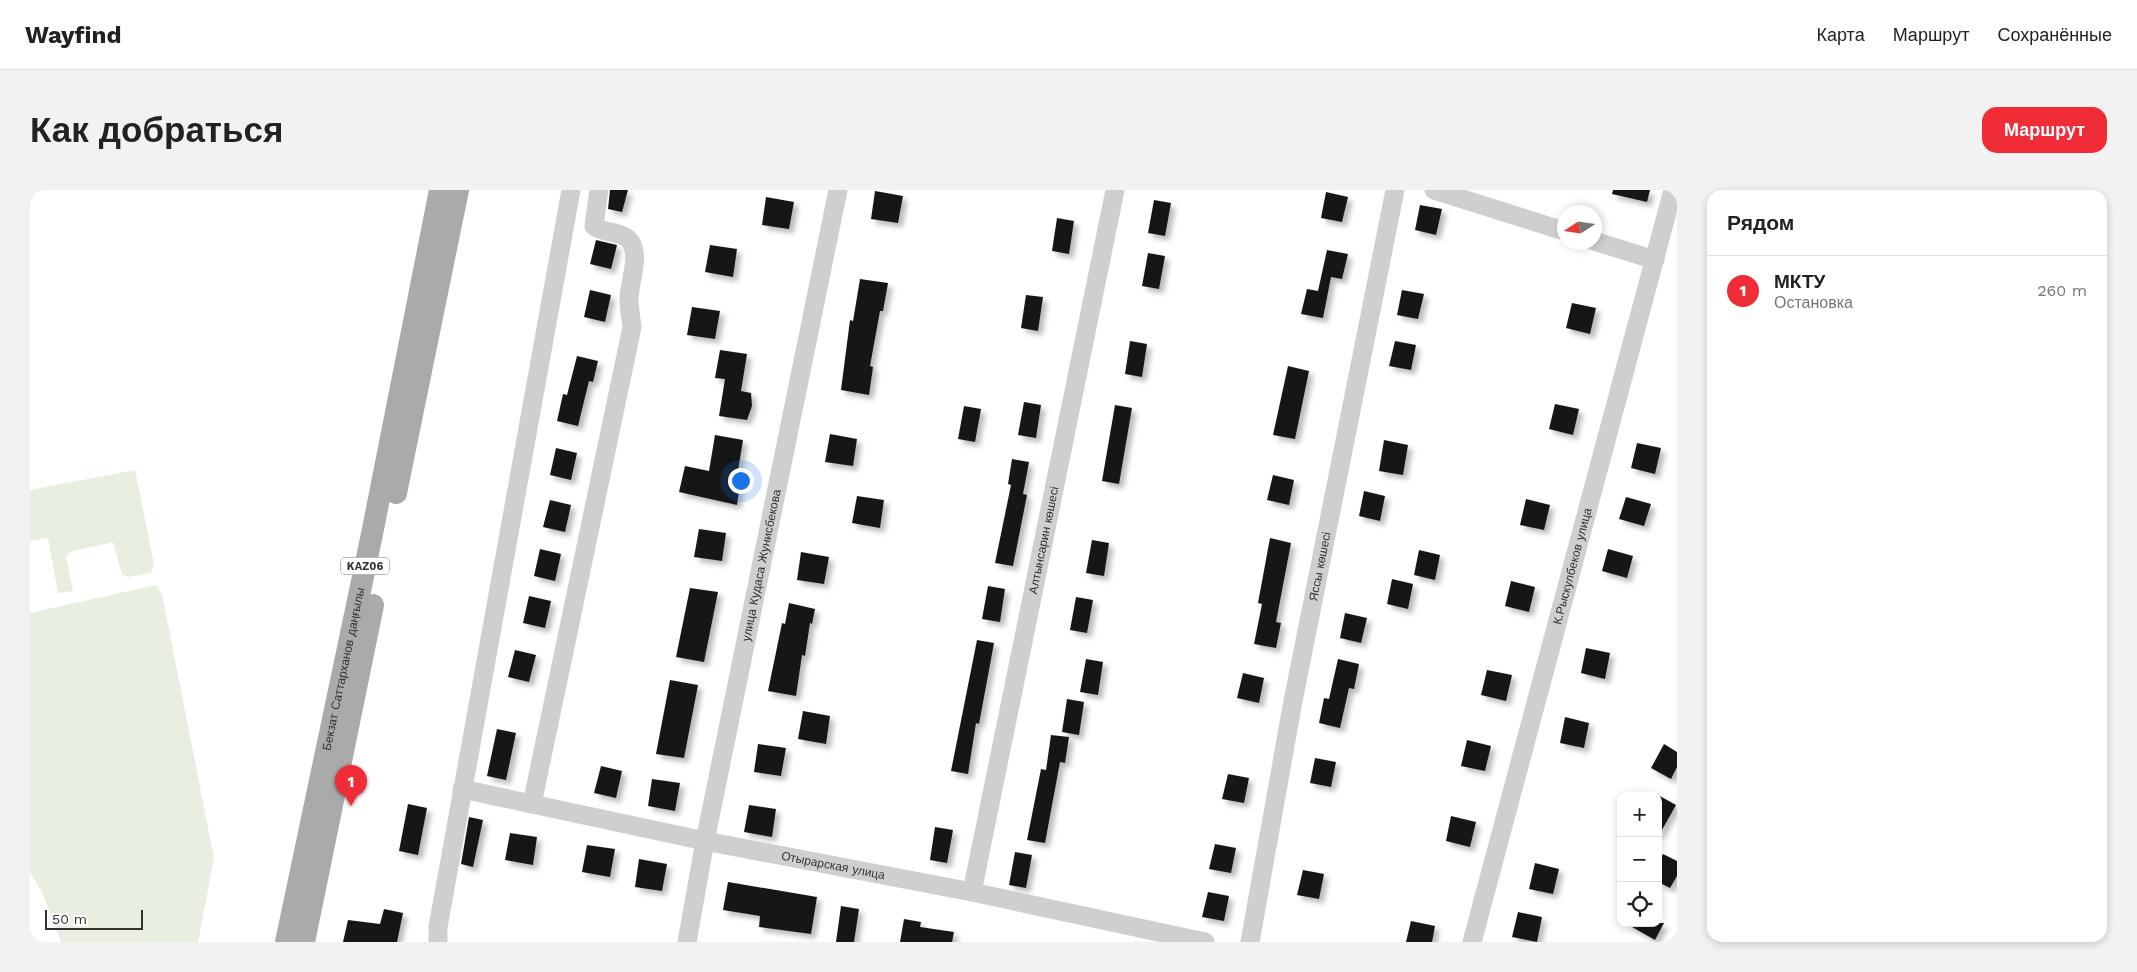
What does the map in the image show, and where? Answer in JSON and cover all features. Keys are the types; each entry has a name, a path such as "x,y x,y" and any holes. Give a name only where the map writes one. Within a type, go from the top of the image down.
{"main road":[{"name":"Бекзат Саттарханов даңғылы","path":"286,942 374,527 440,190"},
{"name":"Бекзат Саттарханов даңғылы","path":"304,942 458,190"}],"street":[{"path":"438,942 438,927 462,789 572,190"},
{"path":"532,804 632,327 629,300 635,257 633,248 630,241 624,236 594,226 599,190"},
{"name":"улица Кудаса Жунисбекова","path":"687,942 705,841 838,190"},
{"name":"Алтынсарин көшесі","path":"972,892 1115,190"},
{"name":"Яссы көшесі","path":"1250,942 1295,691 1395,190"},
{"path":"1434,190 1557,229"},
{"name":"К.Рыскулбеков улица","path":"1472,942 1673,190"},
{"path":"1602,243 1655,260"},
{"name":"Отырарская улица","path":"462,789 705,841 972,892 1205,942"}],"green space":[{"path":"135,470 154,564 151,573 128,577 122,574 113,542 70,552 66,557 73,591 58,593 48,538 30,541 30,490"},
{"path":"156,585 162,594 214,858 198,942 61,942 43,894 30,872 30,613"}],"building":[{"path":"610,190 628,190 622,212 608,209"},
{"path":"1613,190 1650,190 1647,202 1612,194"},
{"path":"875,191 903,196 898,223 871,219"},
{"path":"1326,192 1348,197 1342,222 1321,218"},
{"path":"766,197 794,202 789,229 762,225"},
{"path":"1154,200 1171,203 1165,236 1148,233"},
{"path":"1420,205 1442,209 1436,235 1415,230"},
{"path":"1057,218 1074,221 1069,254 1052,251"},
{"path":"596,240 617,245 611,269 590,264"},
{"path":"710,245 737,249 733,277 705,272"},
{"path":"1327,250 1348,254 1342,279 1331,277 1323,318 1301,314 1307,289 1318,291"},
{"path":"1148,253 1165,256 1159,289 1142,286"},
{"path":"860,279 888,283 883,311 880,311 870,366 873,367 869,395 841,390 850,320 853,321"},
{"path":"590,290 611,295 605,322 584,317"},
{"path":"1402,290 1424,294 1418,319 1397,315"},
{"path":"1026,295 1043,297 1038,331 1021,328"},
{"path":"1572,303 1596,308 1590,334 1566,328"},
{"path":"692,307 720,311 715,339 687,335"},
{"path":"1130,341 1147,344 1142,377 1125,374"},
{"path":"1395,341 1416,345 1411,370 1389,366"},
{"path":"720,350 747,354 741,391 751,393 752,406 747,420 719,416 725,379 715,378"},
{"path":"577,356 598,361 593,382 589,381 578,426 557,421 563,394 567,395"},
{"path":"1288,366 1309,371 1295,439 1273,435"},
{"path":"1024,402 1041,405 1036,438 1018,435"},
{"path":"1555,404 1579,409 1573,435 1549,429"},
{"path":"1115,405 1132,408 1119,484 1102,481"},
{"path":"964,406 981,409 975,442 958,439"},
{"path":"830,434 857,439 853,466 825,462"},
{"path":"715,435 743,440 737,477 741,478 737,505 679,492 685,466 709,471"},
{"path":"1384,440 1408,445 1403,475 1379,471"},
{"path":"1637,443 1661,448 1655,474 1631,468"},
{"path":"556,448 577,453 571,480 550,475"},
{"path":"1012,459 1029,462 1023,494 1027,495 1013,566 995,563 1011,485 1008,484"},
{"path":"1273,475 1294,480 1289,505 1267,500"},
{"path":"1364,491 1385,496 1380,521 1359,516"},
{"path":"857,496 884,500 880,528 852,523"},
{"path":"1626,497 1651,504 1644,526 1619,519"},
{"path":"1526,499 1550,505 1544,530 1520,525"},
{"path":"550,500 571,505 565,532 543,527"},
{"path":"699,529 726,533 722,561 694,557"},
{"path":"1270,538 1291,543 1276,622 1281,623 1276,648 1254,644 1262,604 1258,603"},
{"path":"1092,540 1109,543 1104,576 1086,573"},
{"path":"540,549 561,554 555,581 534,576"},
{"path":"1608,549 1633,556 1627,578 1602,571"},
{"path":"1419,550 1440,555 1435,580 1414,575"},
{"path":"801,552 829,557 824,584 797,580"},
{"path":"1392,579 1413,584 1408,609 1387,604"},
{"path":"1511,581 1535,587 1529,612 1505,606"},
{"path":"988,586 1005,589 1000,622 982,619"},
{"path":"690,588 718,592 704,662 676,657"},
{"path":"529,596 551,601 545,628 523,623"},
{"path":"1076,597 1093,600 1087,633 1070,630"},
{"path":"789,603 815,609 812,624 810,623 805,656 802,655 796,696 768,691 782,623 785,624"},
{"path":"1345,613 1367,618 1361,643 1340,638"},
{"path":"977,640 994,643 979,724 976,723 968,774 951,771"},
{"path":"1586,648 1610,653 1605,679 1581,673"},
{"path":"515,650 536,655 529,682 508,677"},
{"path":"1086,659 1103,662 1098,695 1080,692"},
{"path":"1338,659 1359,664 1354,689 1349,688 1340,728 1319,723 1324,698 1329,699"},
{"path":"1487,670 1512,675 1506,701 1481,695"},
{"path":"1243,673 1264,678 1259,703 1237,698"},
{"path":"670,680 698,685 684,758 656,754"},
{"path":"1067,699 1084,702 1079,735 1062,732"},
{"path":"803,711 830,716 826,744 798,739"},
{"path":"1565,717 1589,723 1584,748 1560,743"},
{"path":"497,729 516,733 506,780 487,776"},
{"path":"1051,735 1069,737 1065,763 1060,762 1045,843 1027,840 1041,769 1046,770"},
{"path":"1467,740 1491,746 1485,771 1461,766"},
{"path":"758,744 786,748 781,776 754,772"},
{"path":"1664,744 1677,752 1677,767 1671,779 1651,768"},
{"path":"1315,758 1336,762 1331,787 1310,783"},
{"path":"601,766 622,771 616,798 594,793"},
{"path":"1228,774 1249,778 1244,803 1222,799"},
{"path":"652,779 680,783 675,811 648,806"},
{"path":"1662,797 1676,805 1662,830"},
{"path":"408,804 427,808 418,855 399,851"},
{"path":"749,805 776,809 772,837 744,832"},
{"path":"1451,816 1476,822 1470,847 1446,841"},
{"path":"469,817 483,820 473,867 461,864"},
{"path":"935,827 953,830 947,863 930,860"},
{"path":"510,833 537,837 533,865 505,860"},
{"path":"1215,844 1236,848 1231,873 1209,869"},
{"path":"587,845 615,849 610,877 582,872"},
{"path":"1015,852 1032,855 1026,888 1009,885"},
{"path":"1663,854 1677,861 1677,876 1670,888 1662,884"},
{"path":"639,859 667,864 662,891 635,887"},
{"path":"1535,863 1559,869 1553,894 1529,889"},
{"path":"1303,870 1324,874 1319,899 1297,895"},
{"path":"728,882 817,897 811,934 759,927 760,916 723,910"},
{"path":"1208,892 1229,896 1224,921 1202,917"},
{"path":"841,906 859,909 854,942 836,942"},
{"path":"384,909 403,913 397,942 343,942 348,920 380,924"},
{"path":"1518,912 1542,917 1537,942 1512,937"},
{"path":"904,919 921,922 920,927 954,932 952,942 900,942"},
{"path":"1411,921 1435,926 1432,942 1406,942"},
{"path":"1632,927 1662,927 1655,940"}],"place":[{"name":"МКТУ","path":"351,806"}]}
